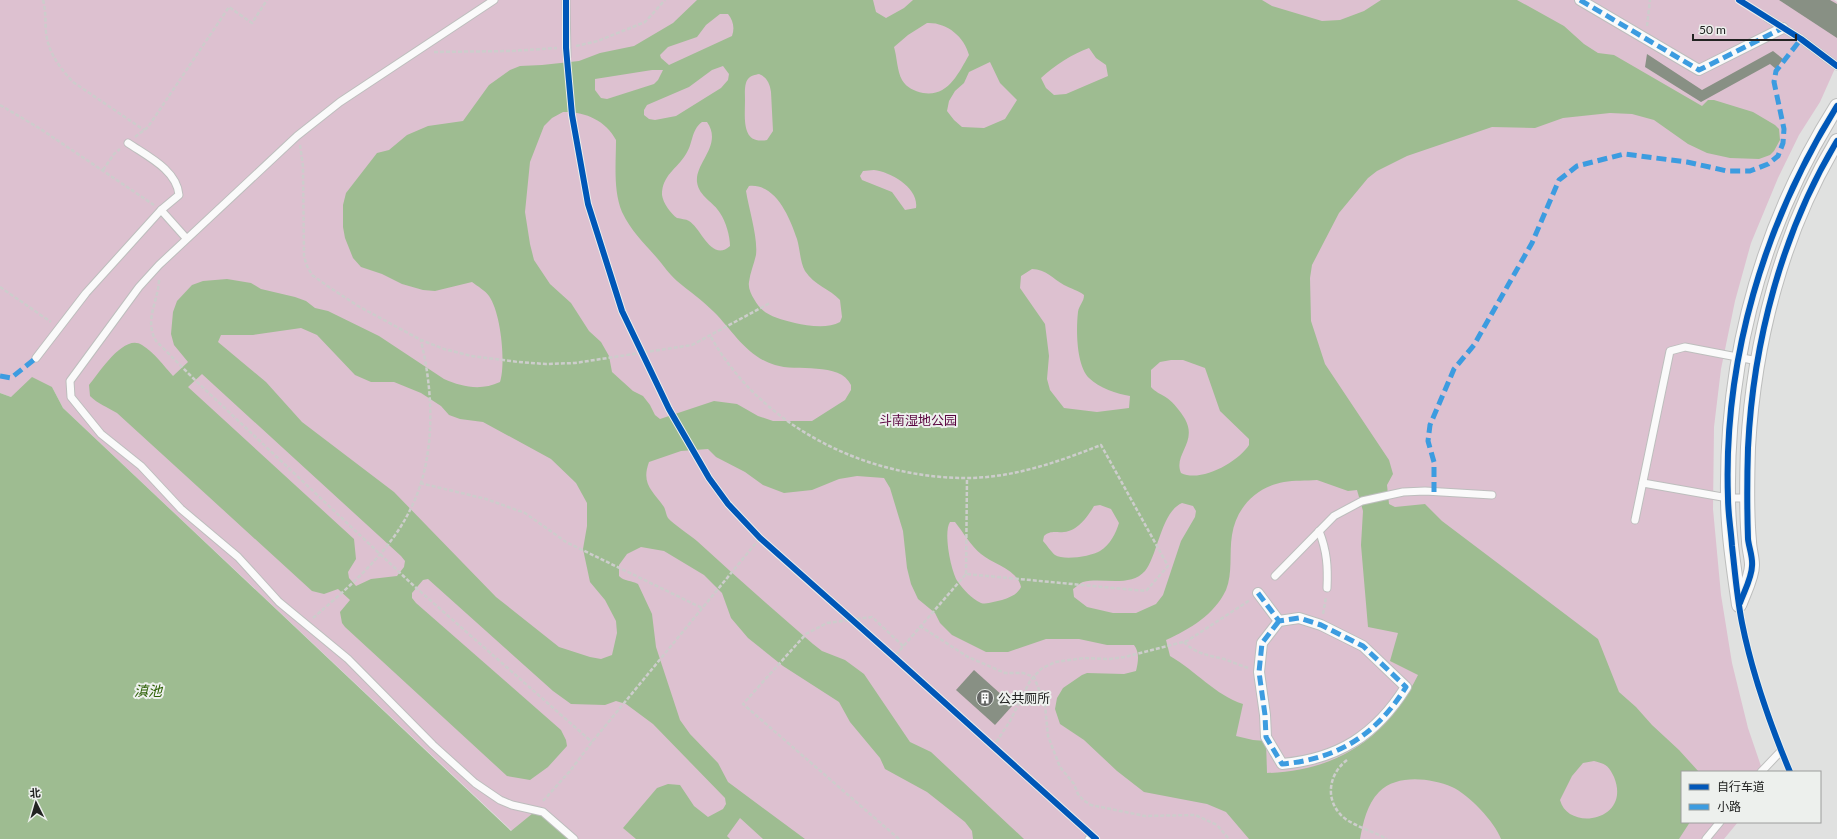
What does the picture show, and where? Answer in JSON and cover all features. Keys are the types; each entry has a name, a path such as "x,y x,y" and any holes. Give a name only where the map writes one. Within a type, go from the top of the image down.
{"street":[{"path":"1580,0 1699,70 1783,28"},
{"path":"1837,106 1791,190 1770,240 1754,291 1738,356 1729,434 1728,498 1739,605 1752,566 1749,542 1747,498 1751,411 1758,361 1772,299 1789,244 1818,176 1837,141"},
{"path":"1258,593 1279,621"},
{"path":"1299,618 1321,624 1363,646 1406,687 1396,704 1382,719 1346,746 1325,757 1305,762 1282,764 1266,737 1265,715 1259,672 1262,642 1279,621 1299,618"}],"lane":[{"path":"494,0 340,102 297,136 186,238 139,286 70,381 71,397 101,434 141,466 181,509 238,557 279,602 348,659 433,745 475,784 500,800 512,805 536,809 543,812 574,839"},
{"path":"566,0 567,56"},
{"path":"1766,18 1801,39 1837,66"},
{"path":"36,358 86,293 161,210 179,195 176,181 168,171 128,143"},
{"path":"161,210 186,238"},
{"path":"1635,520 1670,351 1685,347 1758,361"},
{"path":"1643,483 1728,498 1747,498"},
{"path":"1275,576 1334,516 1346,508 1362,501 1403,492 1425,491 1492,495"},
{"path":"1319,531 1326,547 1328,588"},
{"path":"1762,771 1781,751"},
{"path":"1706,839 1719,823"}],"path":[{"path":"43,0 46,33 49,46 54,59 63,71 73,82 144,130"},
{"path":"148,127 229,7 252,22 267,0"},
{"path":"414,52 512,51 566,48 598,41 645,22 665,0"},
{"path":"1645,38 1650,0"},
{"path":"0,105 46,133 161,210"},
{"path":"297,136 300,142 303,166 304,257 312,275 358,306 421,340 444,350 494,359 546,364 575,364 692,345 711,337 770,303"},
{"path":"159,265 159,289 151,314 152,333 156,341 196,382 414,586 592,742"},
{"path":"0,287 49,320"},
{"path":"711,337 733,370 751,391 792,424 829,447 868,462 902,472 967,478 1019,472 1075,455 1101,445 1168,566 1146,591 966,574"},
{"path":"306,624 341,594 380,554 404,521 415,498 427,453 429,402 421,340"},
{"path":"638,347 645,361"},
{"path":"894,657 966,574 967,478"},
{"path":"420,483 486,499 525,513 566,542 702,608"},
{"path":"754,533 765,544"},
{"path":"536,809 570,771 592,742 760,538"},
{"path":"1321,624 1328,588"},
{"path":"993,747 1010,721 1034,677 1041,669 1055,662 1084,658 1110,659 1132,656 1184,642 1238,610 1258,593"},
{"path":"846,615 857,624"},
{"path":"899,839 743,704 806,634 827,623 872,618 903,646"},
{"path":"920,626 968,656 1005,673 1022,673 1034,677 1045,704 1048,736 1060,767 1074,784 1083,800 1091,804 1144,816 1195,815 1217,825 1229,839"},
{"path":"1184,642 1191,649 1204,655 1223,659 1259,672"},
{"path":"889,652 900,662"},
{"path":"987,742 999,752"},
{"path":"1346,746 1349,758 1340,765 1334,774 1331,783 1331,796 1336,809 1346,819 1387,839"}],"green space":[{"name":"斗南湿地公园","path":"0,0 1834,0 1837,2 1837,64 1820,102 1799,135 1778,178 1751,243 1735,301 1721,369 1714,427 1713,509 1721,595 1732,663 1748,728 1763,771 1681,771 1681,823 1737,823 1724,839 571,839 512,831 63,408 52,387 11,397 0,393"}],"water":[{"path":"697,0 873,0 876,12 886,18 904,8 913,0 1262,0 1272,6 1322,21 1340,20 1364,11 1381,0 1517,0 1564,26 1584,44 1598,53 1614,55 1702,106 1708,100 1714,100 1753,112 1775,125 1779,129 1780,140 1770,155 1759,159 1730,158 1707,153 1688,144 1654,120 1632,114 1610,113 1563,118 1535,128 1492,127 1407,156 1377,171 1368,178 1339,213 1312,265 1310,278 1311,321 1325,364 1389,460 1393,474 1387,485 1389,504 1395,507 1425,504 1442,521 1598,639 1619,692 1636,707 1698,771 1681,771 1681,823 1689,823 1679,839 1501,839 1498,832 1487,817 1466,796 1452,787 1434,781 1414,779 1395,782 1386,786 1379,792 1371,802 1364,820 1360,839 1249,839 1226,812 1207,804 1144,792 1117,771 1084,740 1060,724 1055,709 1057,698 1063,688 1087,673 1124,674 1136,671 1138,654 1134,645 1107,645 1079,639 1046,639 1008,652 986,652 952,635 940,623 935,613 918,599 911,584 907,568 903,531 890,488 884,478 857,476 839,479 812,490 784,493 763,485 745,472 716,457 708,449 681,451 649,462 646,476 647,481 652,491 664,507 668,518 697,541 813,644 822,651 845,660 864,674 910,742 931,752 1024,839 973,839 972,831 965,822 927,792 885,769 880,758 850,722 839,702 783,666 748,638 731,618 722,593 704,575 664,551 641,547 627,554 619,565 619,576 638,584 652,614 656,647 680,720 690,734 718,763 728,782 805,839 763,839 740,818 727,836 730,839 636,839 623,828 657,788 668,784 680,785 694,806 708,817 723,809 726,804 725,798 653,724 626,704 616,701 605,705 571,704 553,691 428,579 423,580 412,593 412,598 416,603 561,730 566,740 567,746 548,767 530,780 507,776 345,627 342,623 340,612 350,600 338,589 324,594 312,591 117,413 93,399 90,396 89,385 112,356 128,344 135,343 147,348 173,376 188,362 174,345 171,334 173,312 177,301 192,285 203,281 227,279 251,283 261,289 295,297 306,301 315,308 328,311 379,336 444,379 451,382 465,386 479,387 493,385 500,382 502,374 501,338 497,314 488,294 472,282 435,291 423,290 402,284 382,274 361,267 353,258 345,238 343,227 343,205 346,193 377,153 389,150 407,135 428,126 463,121 489,85 510,70 520,66 579,61 600,53 634,46 673,23","holes":["720,14 728,14 733,24 732,36 669,65 661,58 660,55 668,47 697,37 706,25","927,23 934,23 947,28 959,36 967,48 969,55 961,70 946,88 932,93 923,93 911,89 902,80 894,47 908,35","1089,48 1096,58 1106,65 1108,76 1066,94 1054,95 1046,88 1041,78 1058,64","990,62 1000,83 1017,100 1005,119 984,128 962,127 947,111 949,101 955,91 964,83 969,72","723,66 729,74 728,80 721,88 676,116 655,120 649,119 644,115 644,110 647,105 689,87 712,70","652,70 663,70 658,80 654,84 607,99 601,98 595,90 595,79","759,74 768,81 771,89 773,131 767,140 753,138 746,129 745,122 745,86 750,77","563,112 571,112 586,115 600,122 606,127 616,140 616,186 622,212 634,231 671,276 714,312 741,343 756,356 775,365 828,370 845,378 851,385 851,390 845,400 812,421 773,421 758,416 737,404 714,401 660,419 655,415 643,396 633,391 612,372 609,356 601,342 589,331 571,303 550,284 534,260 525,212 530,162 544,126 552,118","702,122 707,122 711,130 712,138 710,146 700,167 697,182 701,192 717,209 726,225 730,246 724,250 718,250 712,247 689,221 677,218 668,208 662,195 664,182 686,154 696,129","874,170 881,171 896,178 909,188 916,201 916,208 905,210 892,192 862,180 860,176 863,171","749,186 767,190 774,196 786,212 798,243 802,264 805,271 813,280 840,300 842,317 840,322 830,326 800,324 771,316 758,305 750,291 749,286 750,275 756,255 756,248 755,232 746,191","1032,269 1045,272 1064,285 1084,295 1079,307 1077,328 1079,356 1082,365 1085,372 1093,382 1103,388 1130,396 1129,408 1097,412 1064,408 1050,390 1047,379 1049,356 1045,324 1020,288 1021,276","301,328 317,335 355,375 371,382 394,382 421,393 441,406 449,415 460,419 483,422 551,459 576,483 587,503 587,526 583,549 590,582 605,600 616,621 617,633 612,655 601,659 559,647 496,597 394,492 302,422 266,382 218,342 221,335 253,335","1183,360 1205,368 1220,411 1249,439 1249,445 1237,458 1218,469 1199,475 1181,473 1179,466 1189,435 1188,427 1179,410 1167,398 1156,392 1151,387 1151,370 1160,362","202,374 405,561 404,567 397,576 371,579 356,586 349,578 348,572 356,559 354,539 188,387","1317,480 1348,491 1357,490 1363,511 1361,545 1368,627 1398,633 1390,661 1418,675 1391,717 1375,733 1357,747 1337,758 1316,766 1292,771 1267,773 1266,741 1236,736 1243,704 1223,695 1170,656 1166,640 1192,626 1208,614 1221,599 1228,583 1231,542 1234,525 1238,516 1249,500 1256,494 1274,485 1288,481","1182,503 1193,506 1196,511 1195,517 1181,541 1163,595 1156,604 1136,613 1113,613 1087,607 1074,597 1073,589 1083,582 1124,581 1139,576 1145,571 1169,515","1100,505 1111,509 1119,523 1107,546 1091,555 1071,558 1059,557 1055,555 1043,541 1044,536 1049,533 1064,532 1074,529 1089,514 1094,506","950,522 955,522 977,551 1015,576 1021,587 1019,590 1013,595 1002,600 986,604 981,603 971,596 965,591 955,577 949,552 947,534","1594,761 1604,764 1609,768 1614,777 1617,792 1614,804 1607,812 1597,817 1585,818 1574,816 1565,810 1560,800 1572,776 1583,763"]},
{"name":"滇池","path":"32,377 52,387 63,408 511,831 538,809 571,839 0,839 0,393 11,397"}],"building":[{"path":"1779,0 1830,0 1837,4 1837,38"},
{"path":"1773,51 1783,59 1776,69 1770,64 1701,102 1645,67 1647,54 1702,90"},
{"name":"公共厕所","path":"974,670 1013,705 995,725 956,690"}],"marked path":[{"path":"1580,0 1699,70 1783,28"},
{"path":"1434,492 1434,462 1428,441 1430,425 1454,369 1474,345 1532,243 1559,180 1577,166 1624,154 1687,162 1727,171 1750,171 1768,164 1778,156 1783,143 1784,129 1774,82 1776,71 1801,39"},
{"path":"0,376 11,378 36,358"},
{"path":"1258,593 1279,621 1299,618 1321,625 1363,646 1406,687 1382,719 1354,742 1321,757 1282,764 1266,737 1265,715 1259,672 1262,643 1279,621"}],"cycle path":[{"path":"566,0 566,48 572,115 588,204 622,311 669,409 709,478 728,504 760,538 1096,839"},
{"path":"1739,0 1801,39 1837,66"},
{"path":"1790,771 1775,736 1762,698 1742,623 1736,585 1728,510 1728,446 1733,395 1741,344 1753,294 1769,245 1788,197 1811,151 1837,106"},
{"path":"1740,603 1752,570 1752,559 1748,539 1748,448 1756,368 1764,328 1786,250 1801,212 1837,141"}],"place":[{"name":"公共厕所","path":"985,698"}]}
